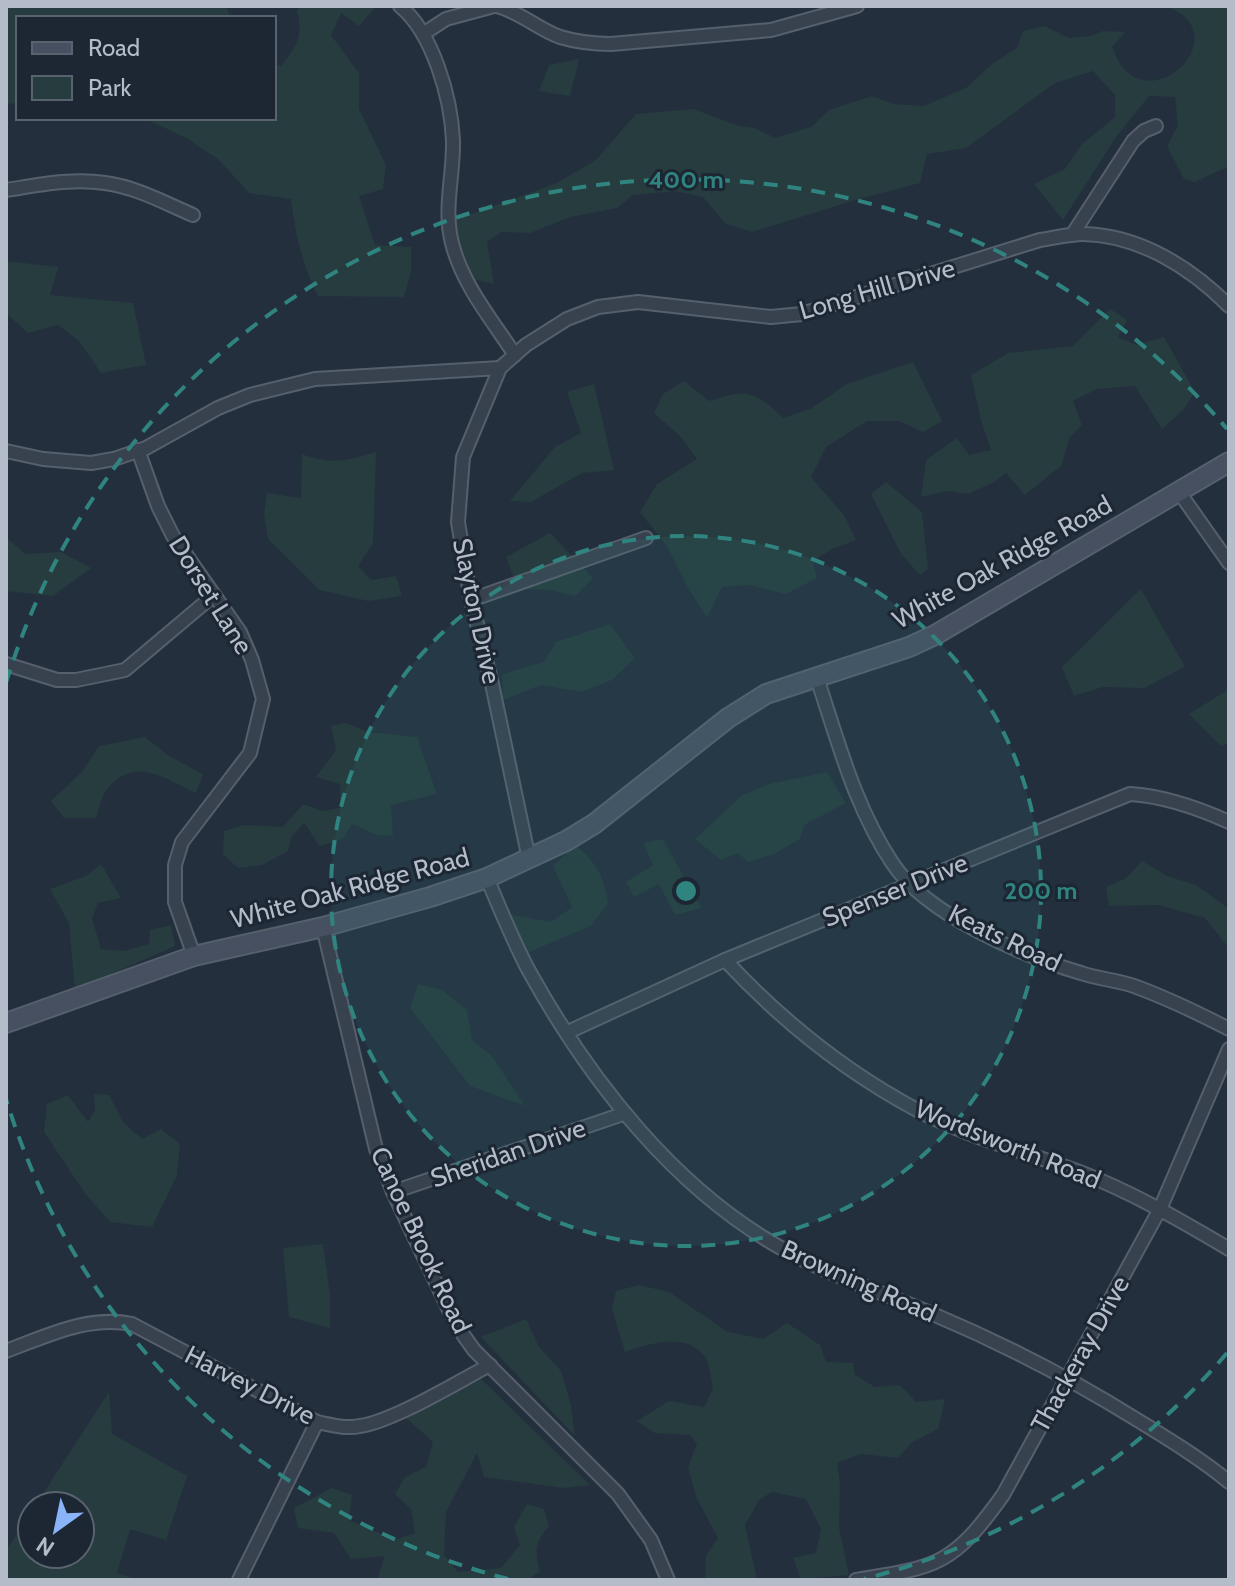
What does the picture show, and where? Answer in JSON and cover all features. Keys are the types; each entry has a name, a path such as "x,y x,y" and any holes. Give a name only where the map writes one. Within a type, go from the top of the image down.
{"street":[{"path":"400,6 423,34 444,86 451,116 453,142 447,220 453,247 468,284 515,355"},
{"path":"423,34 446,19 495,6 508,9 558,36 590,44 771,30 857,6"},
{"path":"1072,235 1133,141 1156,126"},
{"path":"6,190 59,182 107,183 134,190 193,215"},
{"name":"Long Hill Drive","path":"500,368 567,319 598,307 638,302 771,317 802,314 1040,240 1072,235 1113,237 1150,248 1195,277 1229,306"},
{"path":"6,451 43,459 91,463 138,450 250,395 315,379 500,368"},
{"name":"Slayton Drive","path":"500,368 463,457 458,522 471,600 529,859"},
{"name":"Dorset Lane","path":"138,450 158,506 173,536 240,632 263,699 250,753 182,842 175,865 175,902 194,956"},
{"name":"White Oak Ridge Road","path":"6,1023 194,956 323,927 430,897 487,878 529,859 594,824 728,718 766,694 909,647 935,635 1229,462"},
{"path":"1179,492 1229,563"},
{"path":"471,600 646,538"},
{"path":"6,664 57,680 76,680 125,670 214,595"},
{"name":"Keats Road","path":"817,678 873,833 909,884 944,910 988,936 1034,957 1082,974 1132,985 1229,1029"},
{"name":"Spenser Drive","path":"568,1032 725,960 1130,794 1175,802 1229,822"},
{"name":"Browning Road","path":"487,878 530,973 623,1114 711,1200 789,1253 1017,1351 1164,1437 1229,1482"},
{"name":"Canoe Brook Road","path":"323,927 376,1149 449,1310 474,1350 618,1494 651,1540 668,1580"},
{"name":"Wordsworth Road","path":"725,960 802,1034 858,1075 918,1110 982,1139 1079,1171 1160,1209 1229,1249"},
{"name":"Thackeray Drive","path":"856,1580 918,1570 942,1560 980,1526 1003,1495 1160,1209 1229,1049"},
{"name":"Sheridan Drive","path":"393,1192 623,1114"},
{"name":"Harvey Drive","path":"6,1351 74,1326 114,1320 132,1324 317,1422 343,1428 373,1423 490,1365"},
{"path":"239,1580 317,1422"}],"green space":[{"path":"6,6 226,6 230,16 16,16 16,103 6,104"},
{"path":"302,6 377,6 359,26 341,13 331,35 359,73 359,109 386,165 383,189 359,196 375,245 411,247 411,272 404,297 318,296 300,249 291,199 249,193 219,160 188,139 148,120 276,120 276,65 281,66 295,46 299,34 297,10"},
{"path":"1165,6 1229,6 1229,166 1195,182 1184,179 1167,146 1178,125 1175,97 1149,96 1116,137 1063,220 1034,184 1065,169 1081,145 1115,117 1115,95 1093,71 1055,83 966,148 927,154 920,183 752,232 726,224 703,197 675,191 633,195 617,208 570,217 530,233 501,232 487,242 494,284 473,279 451,221 555,184 596,160 636,114 693,109 739,126 755,128 775,138 811,127 829,110 872,96 893,104 924,106 966,88 992,64 1017,48 1023,31 1044,26 1069,38 1091,36 1103,31 1125,32 1112,47 1120,64 1140,79 1157,80 1173,74 1186,62 1193,47 1194,31 1185,17"},
{"path":"579,59 570,96 539,91 549,65"},
{"path":"6,261 58,267 50,295 133,303 146,365 101,373 79,341 58,325 28,333 6,313"},
{"path":"1110,309 1127,320 1118,337 1136,345 1164,337 1195,392 1184,409 1162,429 1135,386 1097,389 1073,401 1082,425 1069,438 1062,465 1025,495 1006,473 968,494 947,491 921,497 926,460 957,438 969,455 991,450 971,375 1008,353 1073,346"},
{"path":"913,362 942,421 923,432 899,421 867,421 826,447 811,477 844,515 856,540 832,549 813,561 817,578 786,594 749,585 722,587 707,618 668,548 640,512 657,484 697,459 680,436 654,413 663,394 684,381 709,401 749,394 765,402 783,418 810,409 847,384"},
{"path":"594,384 614,470 582,473 531,502 510,501 555,447 581,433 567,392"},
{"path":"376,452 373,543 358,566 371,580 396,576 402,596 368,601 320,590 268,539 264,514 267,493 301,498 302,454 322,460 339,460"},
{"path":"886,482 922,512 928,569 920,575 901,554 871,494"},
{"path":"550,533 593,578 576,596 550,590 518,589 506,557"},
{"path":"6,537 25,554 61,552 91,568 53,596 6,591"},
{"path":"1141,589 1185,667 1144,688 1103,687 1074,696 1062,667"},
{"path":"610,624 635,658 612,680 582,692 541,685 503,700 502,674 544,662 556,642"},
{"path":"1229,689 1229,742 1221,746 1189,714"},
{"path":"346,723 368,732 417,737 437,794 391,805 393,836 377,835 352,824 343,839 320,846 304,823 292,836 288,851 262,865 238,868 223,854 224,831 244,825 283,827 303,804 322,811 340,808 340,784 316,777 336,750 331,726"},
{"path":"145,737 169,756 203,774 196,793 151,773 129,773 108,788 96,818 64,818 51,801 82,772 99,746"},
{"path":"827,772 846,803 804,825 800,839 774,854 748,862 738,853 721,860 695,839 741,796 769,784"},
{"path":"663,839 701,908 675,915 659,884 634,897 626,882 653,865 643,843"},
{"path":"575,845 598,870 608,903 591,926 527,953 507,914 551,922 572,907 553,866"},
{"path":"1142,861 1167,876 1196,885 1229,909 1229,948 1205,918 1158,905 1109,906 1106,887 1126,878"},
{"path":"101,864 121,898 98,903 92,918 101,949 124,951 149,944 150,930 171,925 175,946 75,990 69,923 50,889 86,876"},
{"path":"418,984 442,990 467,1010 472,1040 492,1056 525,1106 470,1086 410,1008"},
{"path":"94,1094 109,1095 124,1123 142,1139 161,1129 180,1144 177,1175 152,1227 110,1222 84,1192 44,1132 47,1104 68,1095 88,1122 95,1110"},
{"path":"323,1244 330,1295 330,1328 289,1317 283,1248"},
{"path":"639,1285 669,1292 728,1332 763,1339 787,1323 820,1345 826,1362 853,1363 855,1375 875,1387 900,1385 916,1402 945,1399 938,1429 911,1443 898,1458 861,1454 837,1463 839,1527 849,1575 801,1579 793,1558 816,1553 821,1529 806,1499 772,1492 759,1500 745,1525 757,1580 705,1580 706,1555 718,1538 697,1499 688,1467 697,1444 690,1435 655,1433 637,1421 669,1401 704,1407 713,1389 709,1368 705,1357 697,1349 678,1342 656,1343 625,1352 612,1309 616,1291"},
{"path":"526,1319 539,1347 561,1371 571,1405 575,1436 481,1337"},
{"path":"480,1378 590,1485 564,1488 484,1477 477,1453 446,1512 444,1555 458,1572 501,1568 520,1545 514,1527 527,1504 544,1509 549,1526 537,1547 540,1571 528,1580 377,1580 385,1556 351,1559 334,1533 298,1528 294,1508 332,1488 352,1495 349,1520 395,1540 415,1533 411,1509 395,1494 405,1477 426,1467 433,1442 406,1418"},
{"path":"109,1392 112,1434 187,1476 166,1540 130,1529 117,1573 139,1580 6,1580 6,1551 16,1536 16,1570 96,1570 96,1490 45,1490"}]}
